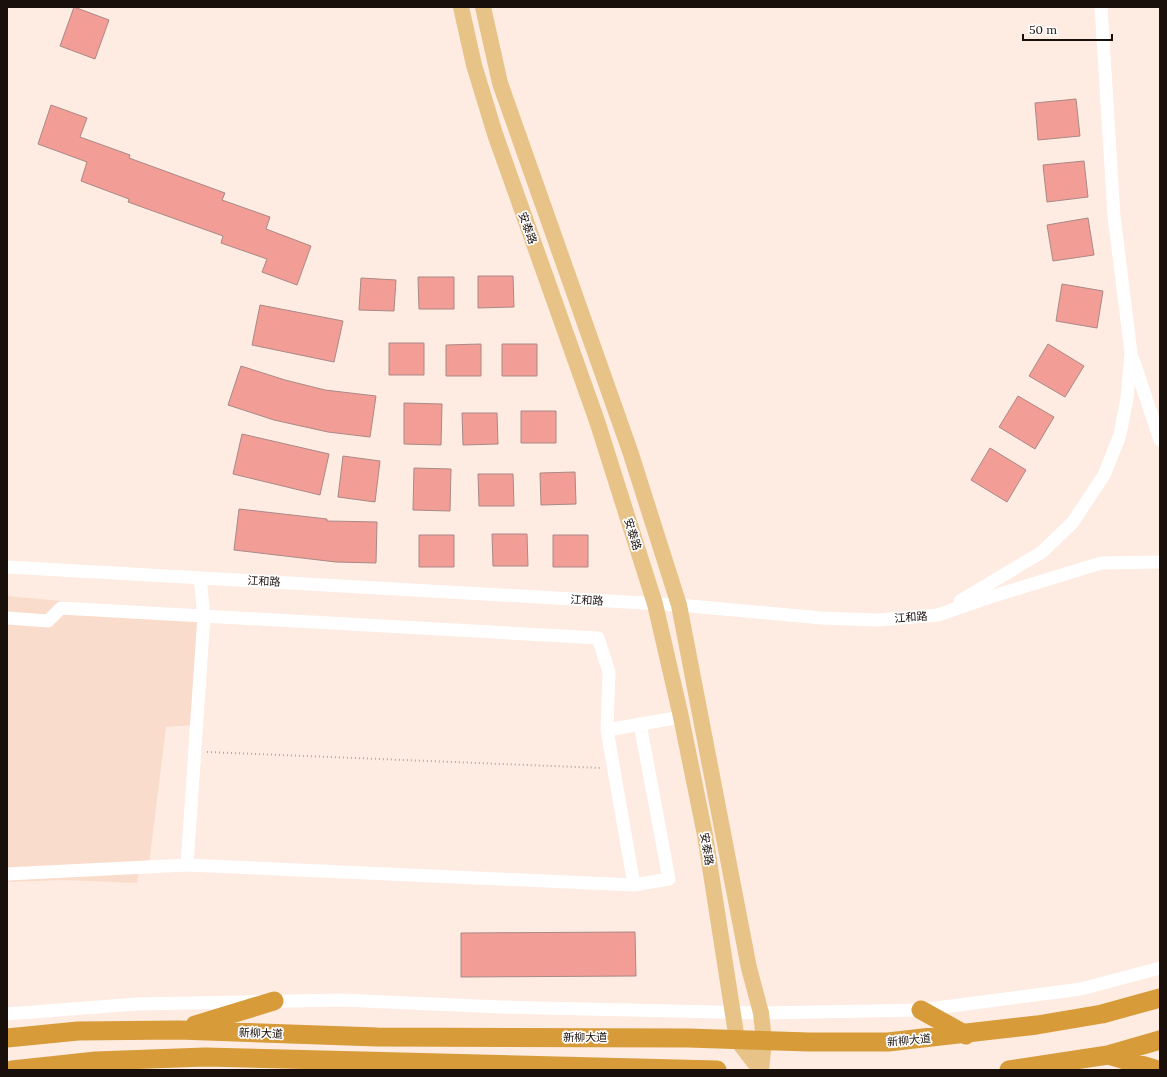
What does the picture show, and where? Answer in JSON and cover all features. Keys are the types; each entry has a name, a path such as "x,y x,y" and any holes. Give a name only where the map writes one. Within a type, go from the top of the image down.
{"highway":[{"name":"新柳大道","path":"7,1038 78,1032 179,1030 377,1037 688,1038 764,1041 888,1042 966,1035 1102,1014 1160,998"},
{"path":"179,1030 274,1001"},
{"path":"921,1010 966,1035"},
{"path":"1009,1070 1108,1055 1160,1040"},
{"path":"1108,1055 1156,1069"},
{"path":"12,1070 96,1061 205,1057 717,1070"}],"main road":[{"name":"安泰路","path":"461,7 474,65 495,134 597,421 654,604 681,717 705,835 734,1011 737,1040 760,1070"},
{"name":"安泰路","path":"483,7 500,82 630,450 679,605 750,968 761,1013 764,1041 760,1070"}],"street":[{"path":"1101,7 1114,216 1131,353 1160,440"},
{"path":"938,615 1042,552 1073,522 1104,475 1120,435 1127,398 1131,353"},
{"name":"江和路","path":"7,567 679,605 822,618 878,620 938,615 984,599 1101,564 1160,562"},
{"path":"187,865 204,616 200,578"},
{"path":"7,618 48,621 61,608 598,638 609,672 607,730 634,885"},
{"path":"607,730 681,717"},
{"path":"7,874 187,865 634,885 669,879 640,724"},
{"path":"7,1014 137,1004 341,1000 501,1007 734,1011 761,1013 921,1010 1081,989 1160,968"}],"path":[{"path":"194,752 614,769"}],"shaded area":[{"path":"7,596 199,614 191,725 166,727 149,864 140,864 137,883 64,880 7,882"}],"building":[{"path":"74,7 109,20 95,59 60,46"},
{"path":"1076,99 1080,136 1038,140 1035,103"},
{"path":"51,105 87,118 80,137 130,155 129,158 225,193 222,200 270,217 266,229 311,246 297,285 262,272 267,259 221,243 223,236 128,202 129,199 81,181 87,162 38,144"},
{"path":"1084,161 1088,197 1047,202 1043,165"},
{"path":"1088,218 1094,255 1053,261 1047,225"},
{"path":"478,276 513,276 514,307 478,308"},
{"path":"418,277 454,277 454,309 419,309"},
{"path":"361,278 396,280 394,311 359,310"},
{"path":"1062,284 1103,291 1097,328 1056,321"},
{"path":"260,305 343,321 334,362 252,345"},
{"path":"389,343 424,343 424,375 389,375"},
{"path":"481,344 481,376 446,376 446,345"},
{"path":"502,344 537,344 537,376 502,376"},
{"path":"1048,344 1084,366 1065,397 1029,376"},
{"path":"241,366 285,380 325,390 376,396 370,437 328,432 274,420 228,405"},
{"path":"1018,396 1054,417 1035,449 999,427"},
{"path":"404,403 442,404 441,445 404,444"},
{"path":"521,411 556,411 556,443 521,443"},
{"path":"462,413 497,413 498,444 463,445"},
{"path":"242,434 329,454 320,495 233,474"},
{"path":"990,448 1026,470 1007,502 971,480"},
{"path":"343,456 380,461 375,502 338,497"},
{"path":"414,468 451,469 450,511 413,510"},
{"path":"575,472 576,504 541,505 540,473"},
{"path":"478,474 513,474 514,506 479,506"},
{"path":"239,509 327,519 327,521 377,522 376,563 336,562 234,550"},
{"path":"492,534 527,534 528,566 493,566"},
{"path":"419,535 454,535 454,567 419,567"},
{"path":"553,535 588,535 588,567 553,567"},
{"path":"635,932 636,976 461,977 461,933"}]}
